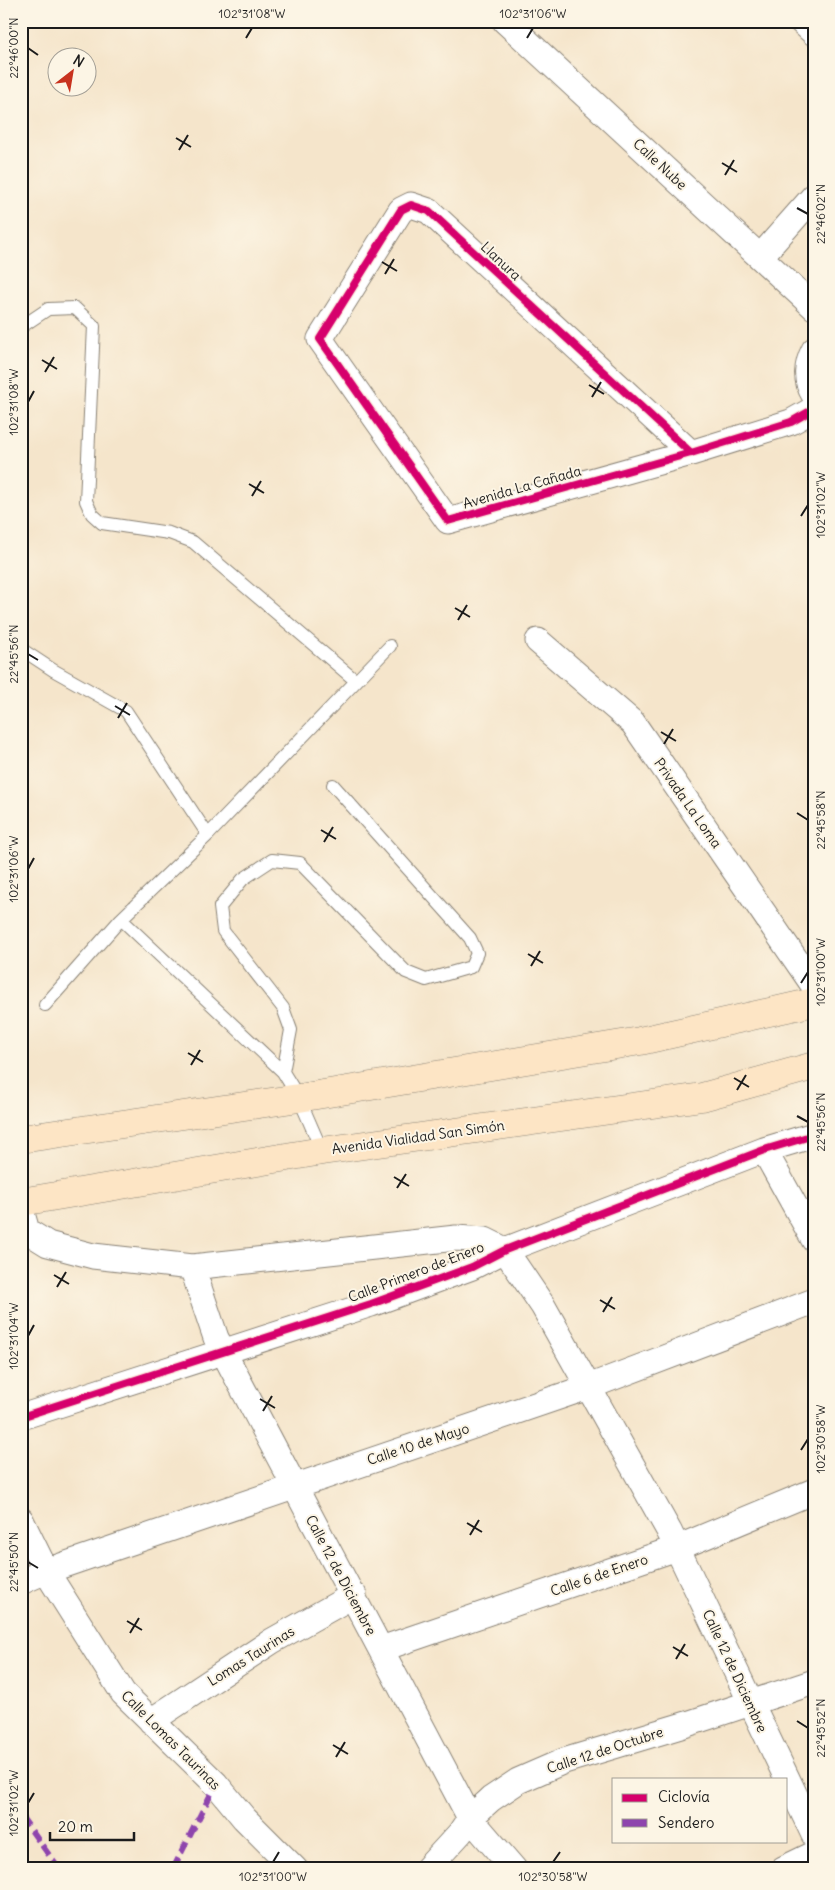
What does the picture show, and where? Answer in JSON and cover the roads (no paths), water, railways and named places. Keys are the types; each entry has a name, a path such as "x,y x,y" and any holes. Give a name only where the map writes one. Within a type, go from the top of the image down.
{"main road":[{"path":"21,1138 299,1098 640,1041 814,1002"},
{"name":"Avenida Vialidad San Simón","path":"21,1202 322,1151 702,1097 814,1066"}],"street":[{"name":"Calle Nube","path":"505,21 814,307"},
{"path":"801,21 814,33"},
{"path":"761,256 814,196"},
{"name":"Llanura","path":"320,339 401,210 411,205 429,211 691,453"},
{"name":"Avenida La Cañada","path":"320,339 448,521 691,453 791,422 814,409"},
{"path":"814,350 807,372 809,387 814,395"},
{"name":"Privada La Loma","path":"538,641 632,723 814,986"},
{"name":"Calle Primero de Enero","path":"21,1417 371,1304 472,1267 505,1250 764,1150 814,1135"},
{"path":"764,1150 814,1240"},
{"name":"Calle Primero de Enero","path":"21,1210 27,1231 48,1244 93,1256 192,1267 456,1238 485,1240 505,1250"},
{"name":"Calle 12 de Diciembre","path":"505,1250 543,1306 677,1548 786,1778"},
{"name":"Calle 12 de Diciembre","path":"192,1267 216,1338 223,1352 293,1486 354,1595 380,1649 470,1818 514,1869"},
{"name":"Calle 10 de Mayo","path":"21,1582 46,1571 293,1486 588,1387 814,1302"},
{"name":"Calle 6 de Enero","path":"380,1649 677,1548 814,1491"},
{"name":"Calle Lomas Taurinas","path":"21,1520 46,1571 123,1692 216,1784 244,1818 295,1869"},
{"name":"Lomas Taurinas","path":"151,1720 272,1641 354,1595"},
{"name":"Calle 12 de Octubre","path":"427,1869 460,1833 470,1818 491,1798 518,1781 564,1761 750,1704 814,1682"},
{"name":"Calle 12 de Diciembre","path":"788,1782 814,1835"},
{"path":"783,1869 814,1854"}],"lane":[{"path":"21,327 48,309 75,308 94,326 86,501 92,514 102,523 169,533 193,542 356,682"},
{"path":"45,1005 121,919 208,835 390,646"},
{"path":"21,649 53,670 126,712 208,835"},
{"path":"283,1072 291,1030 283,1008 223,931 220,907 243,879 272,860 300,863 406,972 426,980 471,967 477,953 470,938 333,785"},
{"path":"121,919 283,1072 299,1098 322,1151"}]}
